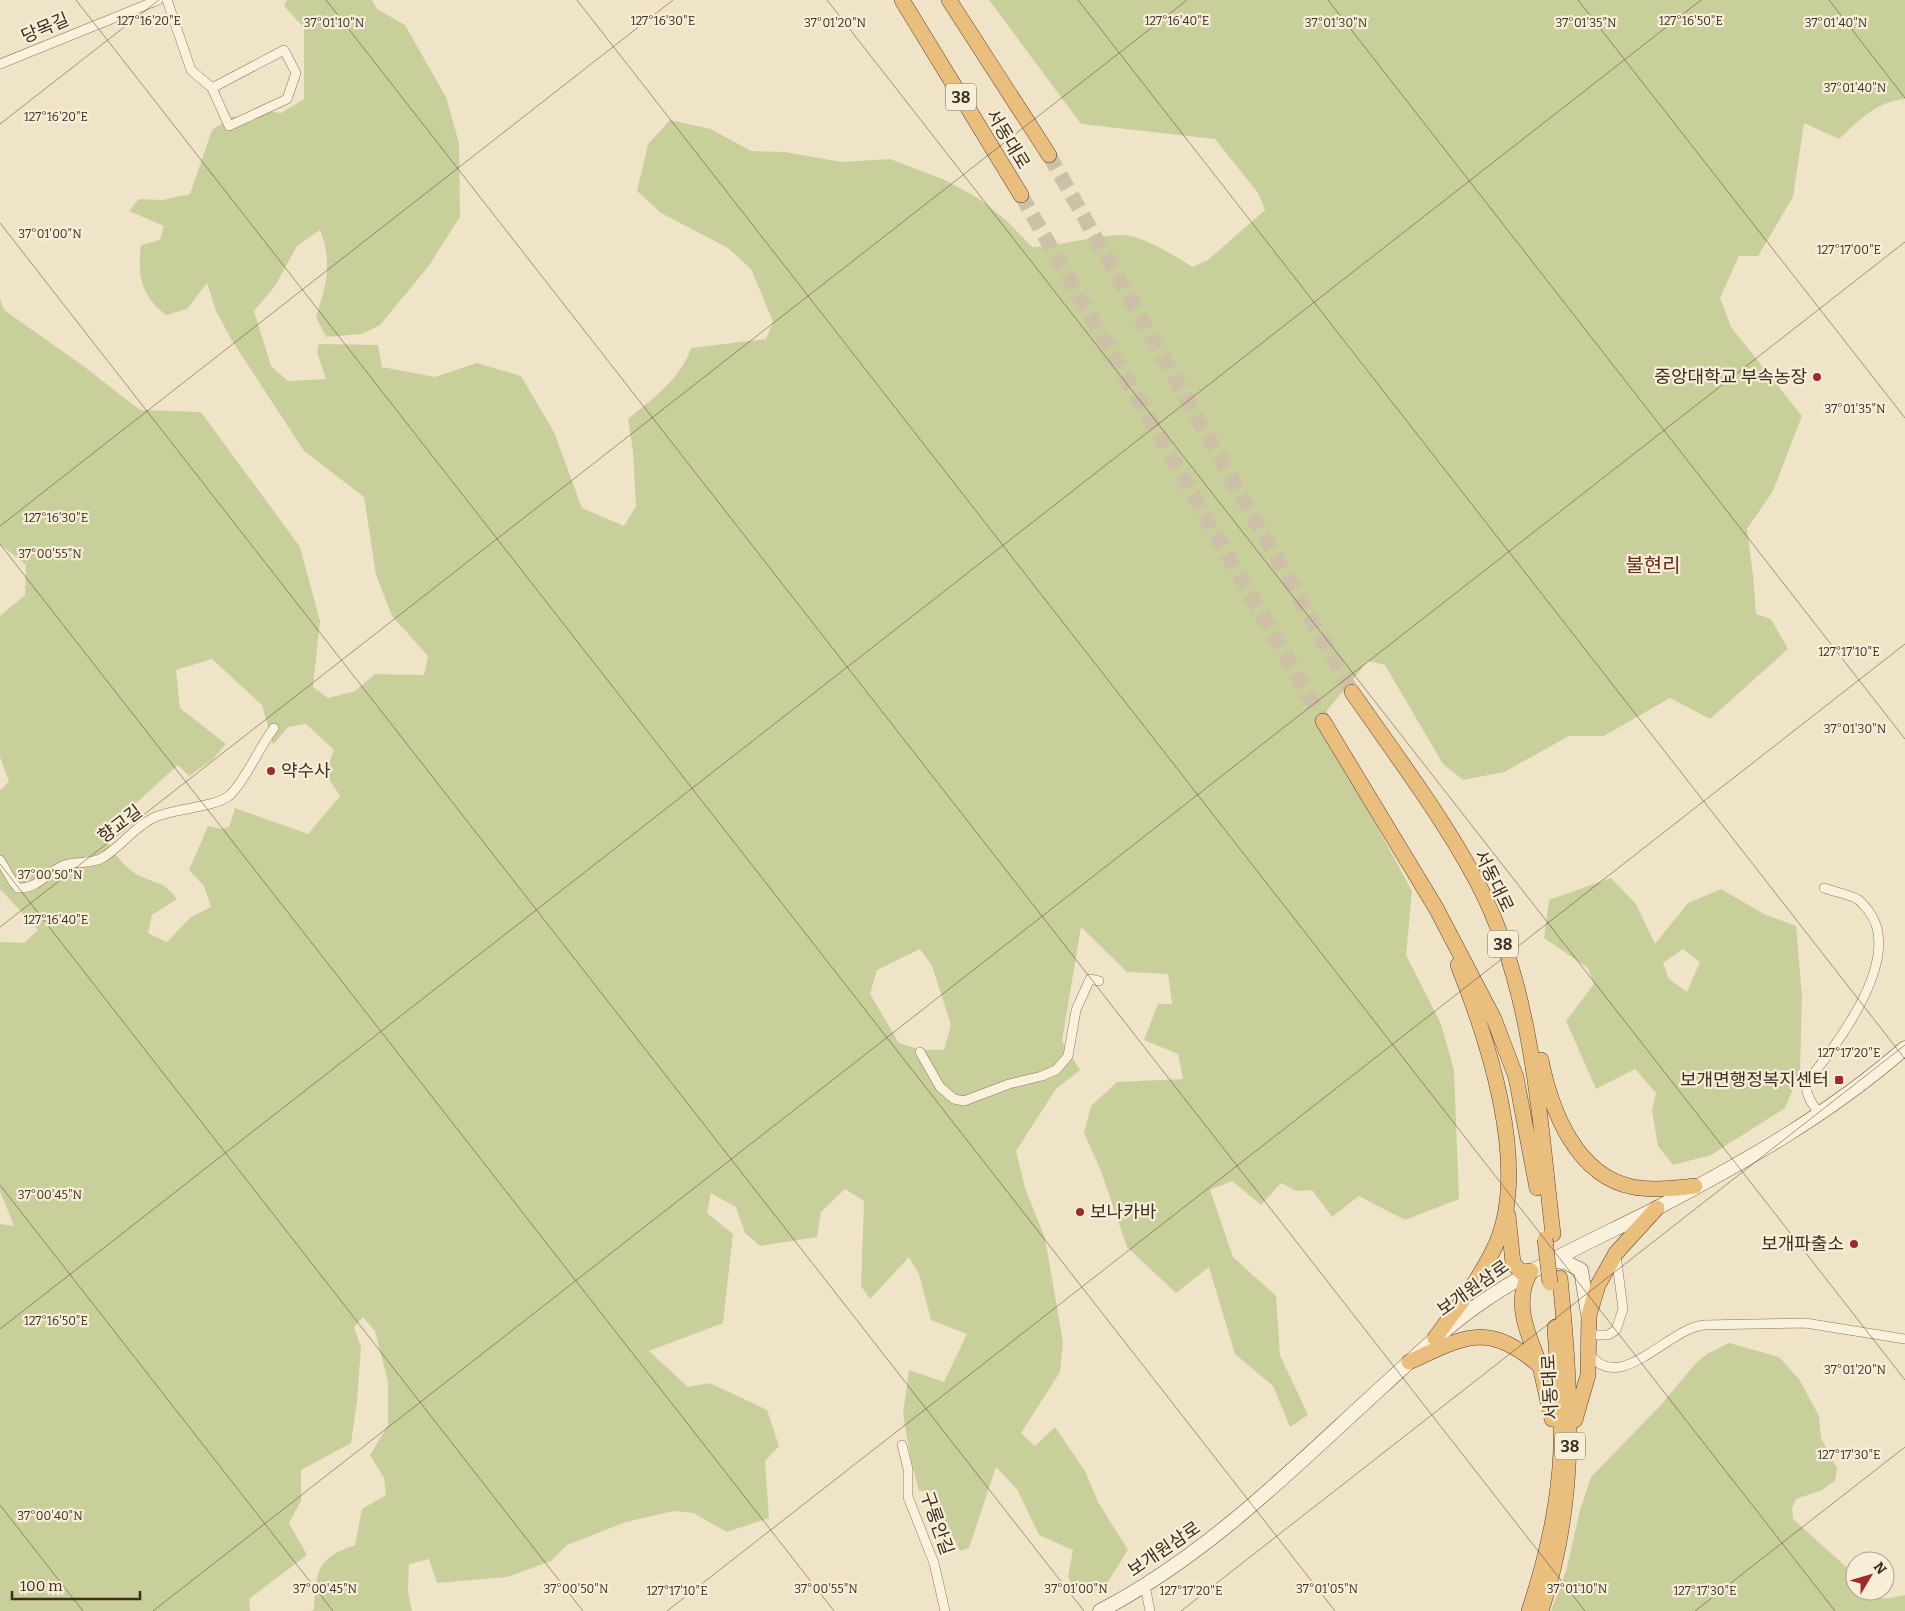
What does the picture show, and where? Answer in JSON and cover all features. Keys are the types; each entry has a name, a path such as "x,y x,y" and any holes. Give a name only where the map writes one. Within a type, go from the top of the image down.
{"highway":[{"name":"서동대로","path":"902,0 1020,195"},
{"name":"서동대로","path":"949,0 1049,155"},
{"name":"서동대로","path":"1352,692 1437,816 1476,878 1506,950 1520,1003 1535,1074 1549,1236"},
{"name":"38","path":"1323,721 1436,908 1494,1019 1516,1077 1549,1236 1555,1280"},
{"path":"1436,908 1464,979 1492,1067 1503,1113 1513,1263 1521,1272 1531,1272 1523,1288 1522,1311 1540,1366 1561,1448"},
{"path":"1506,950 1530,1008 1542,1065 1558,1116 1569,1139 1584,1158 1601,1173 1633,1188 1673,1189 1695,1186"},
{"path":"1435,1338 1483,1271 1497,1241 1508,1206"},
{"path":"1571,1435 1588,1375 1588,1316 1598,1285 1616,1253 1657,1208"},
{"name":"서동대로","path":"1541,1611 1549,1587 1561,1534 1567,1494 1571,1435 1570,1386 1555,1280"},
{"name":"서동대로","path":"1529,1611 1551,1529 1561,1448 1555,1332 1555,1280"},
{"path":"1409,1362 1454,1341 1477,1336 1513,1346 1540,1366"}],"main road":[{"name":"보개원삼로","path":"1100,1611 1145,1586 1188,1558 1233,1522 1435,1338 1483,1301 1551,1261 1657,1208 1777,1141 1861,1085 1905,1048"},
{"path":"1551,1261 1565,1262 1581,1270 1588,1316"}],"street":[{"name":"당목길","path":"0,64 158,0"},
{"path":"167,0 191,70 212,88 229,126 287,99 296,73 284,50 212,88"},
{"name":"향교길","path":"0,860 12,882 18,888 25,888 35,885 62,866 92,862 103,857 137,828 153,818 171,811 212,803 229,795 274,728"},
{"path":"1820,1114 1810,1102 1806,1092 1806,1082 1842,1038 1857,1015 1872,988 1882,961 1882,935 1877,919 1858,899 1824,888"},
{"path":"920,1052 940,1088 954,1099 964,1100 1009,1084 1042,1076 1056,1070 1068,1056 1076,1010 1090,979 1099,981"},
{"path":"1616,1253 1622,1309 1616,1330 1587,1343 1600,1365 1611,1368 1640,1359 1688,1328 1759,1323 1825,1325 1905,1339"},
{"name":"구롱안길","path":"902,1445 908,1469 908,1498 934,1563 945,1611"},
{"path":"1145,1586 1150,1611"}],"green space":[{"path":"287,0 372,0 377,9 405,25 446,97 459,143 460,217 428,267 380,325 362,334 326,337 316,317 327,274 326,253 320,230 297,246 275,286 254,311 271,366 288,381 326,379 317,352 319,344 378,345 382,367 435,377 477,363 521,376 554,432 582,508 624,526 636,506 633,451 628,419 673,379 691,348 766,339 773,322 751,269 728,248 661,213 637,191 648,144 670,120 711,129 751,151 785,152 842,162 890,159 945,180 978,198 1007,221 1032,247 1109,236 1129,236 1158,246 1193,267 1208,260 1265,210 1258,193 1215,139 1081,124 989,0 1905,0 1905,99 1877,108 1861,119 1839,139 1804,123 1793,197 1758,256 1739,256 1720,298 1731,327 1802,416 1773,491 1747,529 1756,614 1771,619 1788,649 1710,719 1670,698 1604,736 1569,736 1504,772 1463,780 1443,764 1385,665 1368,661 1319,720 1412,891 1406,955 1441,1024 1454,1070 1459,1199 1405,1220 1359,1196 1332,1217 1312,1190 1296,1191 1281,1183 1261,1205 1232,1181 1210,1190 1233,1257 1276,1296 1280,1355 1308,1415 1290,1427 1273,1386 1235,1354 1209,1267 1176,1293 1127,1247 1101,1171 1084,1133 1091,1106 1117,1082 1183,1079 1178,1054 1144,1040 1158,1004 1172,1004 1168,974 1127,972 1081,927 1062,1041 1080,1070 1056,1089 1016,1151 1025,1188 1045,1238 1063,1342 1060,1372 1021,1433 1035,1446 1055,1427 1085,1471 1098,1502 1128,1550 1104,1588 1076,1593 1068,1577 1073,1550 1039,1535 1017,1489 996,1467 969,1548 960,1551 931,1491 919,1491 911,1460 903,1414 909,1370 944,1382 967,1334 931,1320 919,1274 909,1257 870,1299 861,1286 864,1201 845,1189 821,1212 817,1237 760,1246 745,1233 736,1207 711,1193 707,1213 733,1234 723,1323 649,1351 688,1387 710,1383 767,1410 779,1446 765,1461 769,1518 727,1532 693,1513 673,1511 626,1522 567,1545 551,1561 507,1577 437,1583 429,1559 409,1564 408,1592 412,1611 311,1611 314,1609 318,1576 325,1561 342,1550 355,1545 362,1509 386,1495 384,1478 370,1455 388,1425 388,1382 375,1331 363,1317 354,1327 361,1347 357,1402 351,1443 301,1470 301,1501 289,1523 307,1555 249,1599 250,1611 0,1611 0,1224 14,1226 0,1191 0,942 24,943 38,930 0,889 0,790 9,782 0,757 0,616 25,595 26,565 0,544 0,299 4,310 82,365 140,410 201,412 300,547 320,621 313,687 328,698 355,691 375,674 424,675 428,656 392,616 376,575 364,497 304,451 231,339 216,311 207,283 187,309 166,315 146,292 141,275 141,245 160,240 164,226 129,211 139,199 163,200 190,194 212,130 234,116 252,122 266,111 281,113 304,99 304,28 284,6","holes":["212,659 262,705 273,745 288,727 306,724 334,750 325,773 340,796 308,834 235,808 229,827 222,829 208,826 189,870 204,886 211,907 191,917 167,942 148,933 152,915 177,899 163,886 132,872 113,851 103,833 178,765 189,776 212,760 226,744 180,708 176,670","920,949 932,966 951,1025 944,1050 921,1050 899,1043 870,994 877,970"]},
{"path":"1611,878 1636,904 1655,944 1688,903 1721,889 1764,914 1796,926 1802,996 1800,1072 1785,1108 1711,1155 1673,1165 1658,1146 1652,1111 1656,1093 1635,1069 1596,1089 1566,1021 1594,984 1588,968 1544,938 1549,900","holes":["1683,949 1700,962 1687,992 1669,979 1663,963"]},
{"path":"1729,1343 1779,1357 1799,1379 1819,1416 1821,1438 1837,1468 1835,1481 1820,1491 1796,1499 1792,1508 1793,1519 1845,1566 1845,1601 1895,1601 1895,1597 1905,1595 1905,1611 1551,1611 1566,1571 1580,1510 1591,1477 1659,1407 1696,1363 1707,1354"}],"tunnel":[{"path":"1049,155 1352,692"},
{"path":"1021,195 1323,721"}],"place":[{"name":"중앙대학교 부속농장","path":"1817,377"},
{"name":"약수사","path":"271,771"},
{"name":"보개면행정복지센터","path":"1839,1080"},
{"name":"보나카바","path":"1080,1212"},
{"name":"보개파출소","path":"1854,1244"}],"district":[{"name":"불현리","path":"1653,565"}]}
